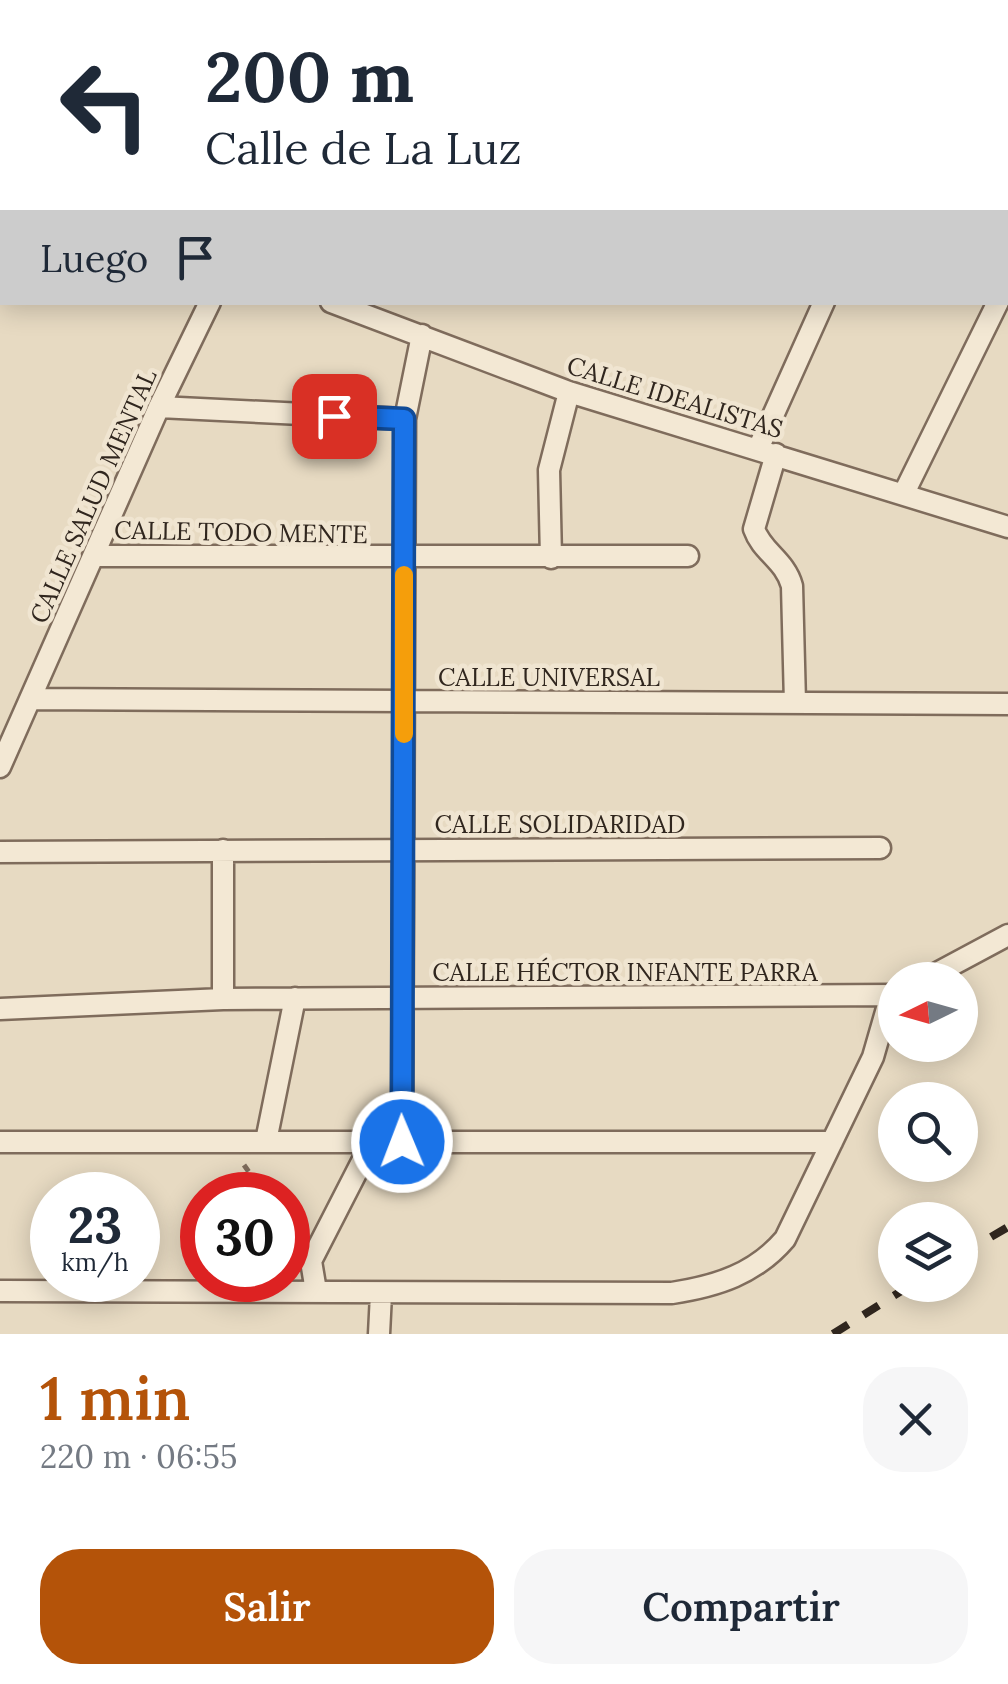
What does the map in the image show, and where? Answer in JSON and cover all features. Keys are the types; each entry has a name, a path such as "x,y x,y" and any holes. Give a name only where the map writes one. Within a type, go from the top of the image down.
{"street":[{"name":"CALLE SALUD MENTAL","path":"0,767 159,407 209,305"},
{"name":"CALLE IDEALISTAS","path":"339,305 569,392 1008,527"},
{"path":"795,703 792,586 788,570 760,542 754,529 767,452 823,305"},
{"path":"904,493 997,305"},
{"path":"402,1142 404,419 422,335"},
{"path":"550,558 549,470 569,392"},
{"path":"159,407 404,419"},
{"name":"CALLE TODO MENTE","path":"94,556 404,559 688,556"},
{"name":"CALLE UNIVERSAL","path":"30,699 1008,704"},
{"name":"CALLE SOLIDARIDAD","path":"0,852 880,848"},
{"path":"223,999 224,850"},
{"path":"958,962 1008,935"},
{"name":"CALLE HÉCTOR INFANTE PARRA","path":"0,1008 295,998 878,997"},
{"path":"266,1141 295,998"},
{"path":"0,1290 672,1293 732,1279 767,1261 785,1239 878,1041"},
{"path":"0,1142 832,1142"},
{"path":"316,1292 312,1261 372,1142"},
{"path":"379,1334 380,1294"}],"path":[{"path":"227,1140 249,1172"}],"railway":[{"path":"978,1244 1008,1227"},
{"path":"833,1334 884,1302"}],"slow traffic":[{"path":"404,575 404,734"}],"route":[{"path":"334,416 404,419 402,1142"}]}
